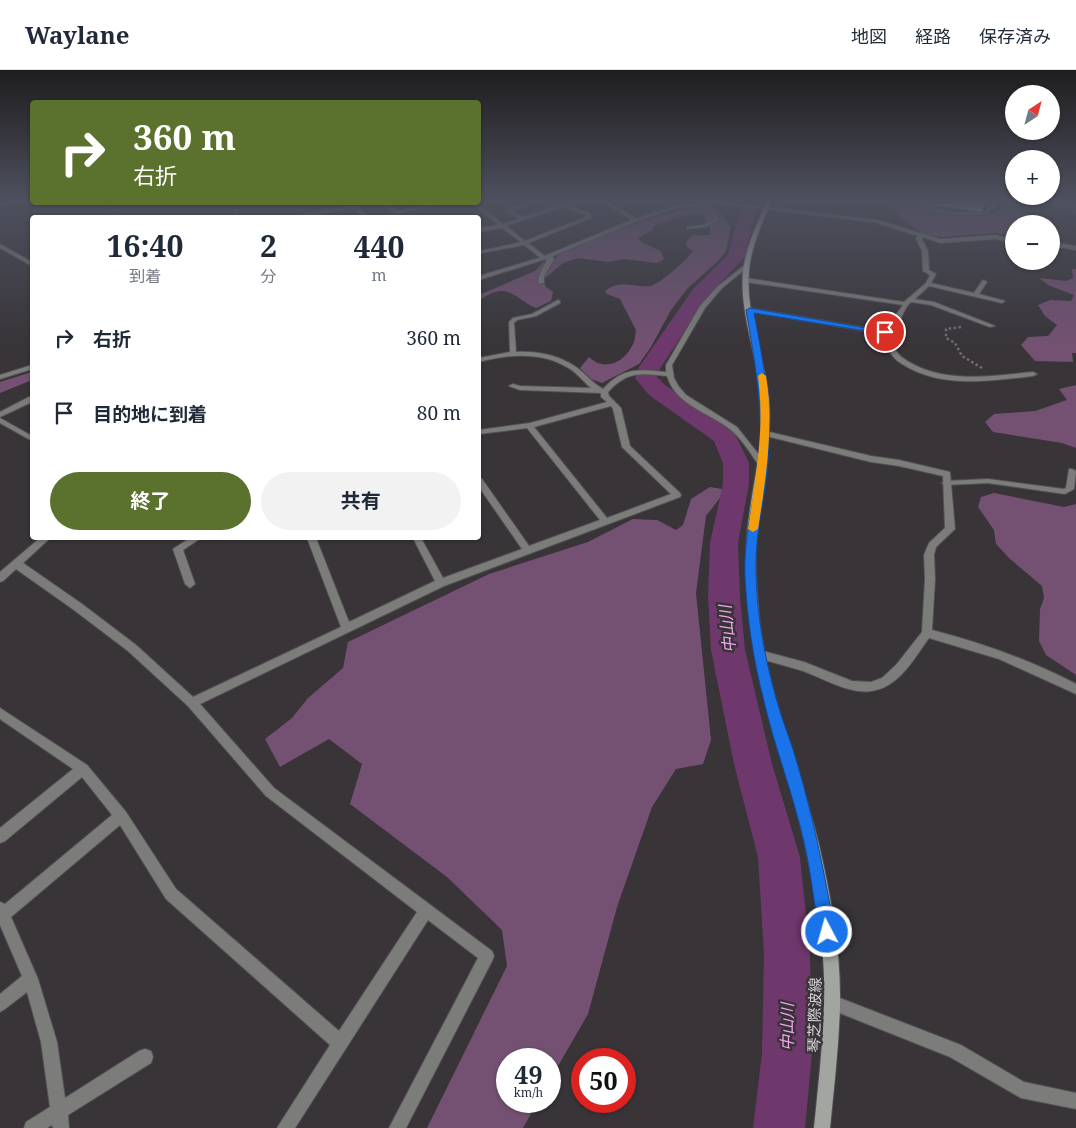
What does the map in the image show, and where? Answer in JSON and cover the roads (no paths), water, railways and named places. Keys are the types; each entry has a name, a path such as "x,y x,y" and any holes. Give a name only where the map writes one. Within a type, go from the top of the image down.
{"main road":[{"name":"琴芝際波線","path":"751,248 746,280 765,400 765,433 763,465 752,533 750,576 760,654 770,699 791,765 812,844 826,915 832,1003 822,1128"}],"street":[{"path":"4,248 30,263"},
{"path":"483,252 498,248"},
{"path":"534,248 551,260 541,276 541,283"},
{"path":"481,277 566,248"},
{"path":"746,280 905,304 912,300 928,284 933,274 926,270 924,248"},
{"path":"747,265 719,288 702,307 669,365 669,374 677,392 735,430 763,465"},
{"path":"976,294 984,282"},
{"path":"928,284 1002,300"},
{"path":"912,300 932,303 992,326"},
{"path":"513,352 510,323 515,319 534,315 558,302"},
{"path":"905,304 906,306 896,319 889,344 891,350 906,363 918,370 955,378 1033,374"},
{"path":"750,310 892,334"},
{"path":"192,704 346,627 441,583 677,495 626,447 618,408 579,372 563,363 531,354 513,352 481,360"},
{"path":"0,377 30,367"},
{"path":"513,386 520,388 601,391 629,372 641,371 669,374"},
{"path":"0,415 30,401"},
{"path":"481,432 510,430 529,426 612,403"},
{"path":"0,420 30,438"},
{"path":"529,426 606,522"},
{"path":"760,654 804,667 851,686 871,686 886,681 900,668 927,633 930,579 929,555 932,545 950,529 947,474 899,463 871,460 765,433"},
{"path":"481,484 527,550"},
{"path":"0,578 43,540"},
{"path":"190,584 178,549 193,540"},
{"path":"312,540 346,627"},
{"path":"418,540 441,583"},
{"path":"16,563 132,648 192,704 270,792 487,956 397,1128"},
{"path":"927,633 960,641 1004,657 1076,689"},
{"path":"0,714 83,768 120,816 171,894 340,1043"},
{"path":"0,836 83,768"},
{"path":"60,1128 49,1042 31,979 2,912 120,816"},
{"path":"285,1128 426,911"},
{"path":"0,1004 31,979"},
{"path":"832,1003 955,1051 1020,1090 1076,1101"},
{"path":"32,1128 145,1056"}],"lane":[{"path":"946,483 988,481 1065,492 1070,489 1072,471"}],"waterway":[{"name":"中山川","path":"738,248 736,257 700,293 650,367 646,378 657,390 725,437 736,463 736,484 724,543 724,597 728,650 753,764 779,857 787,954 787,1053 779,1128"}]}
